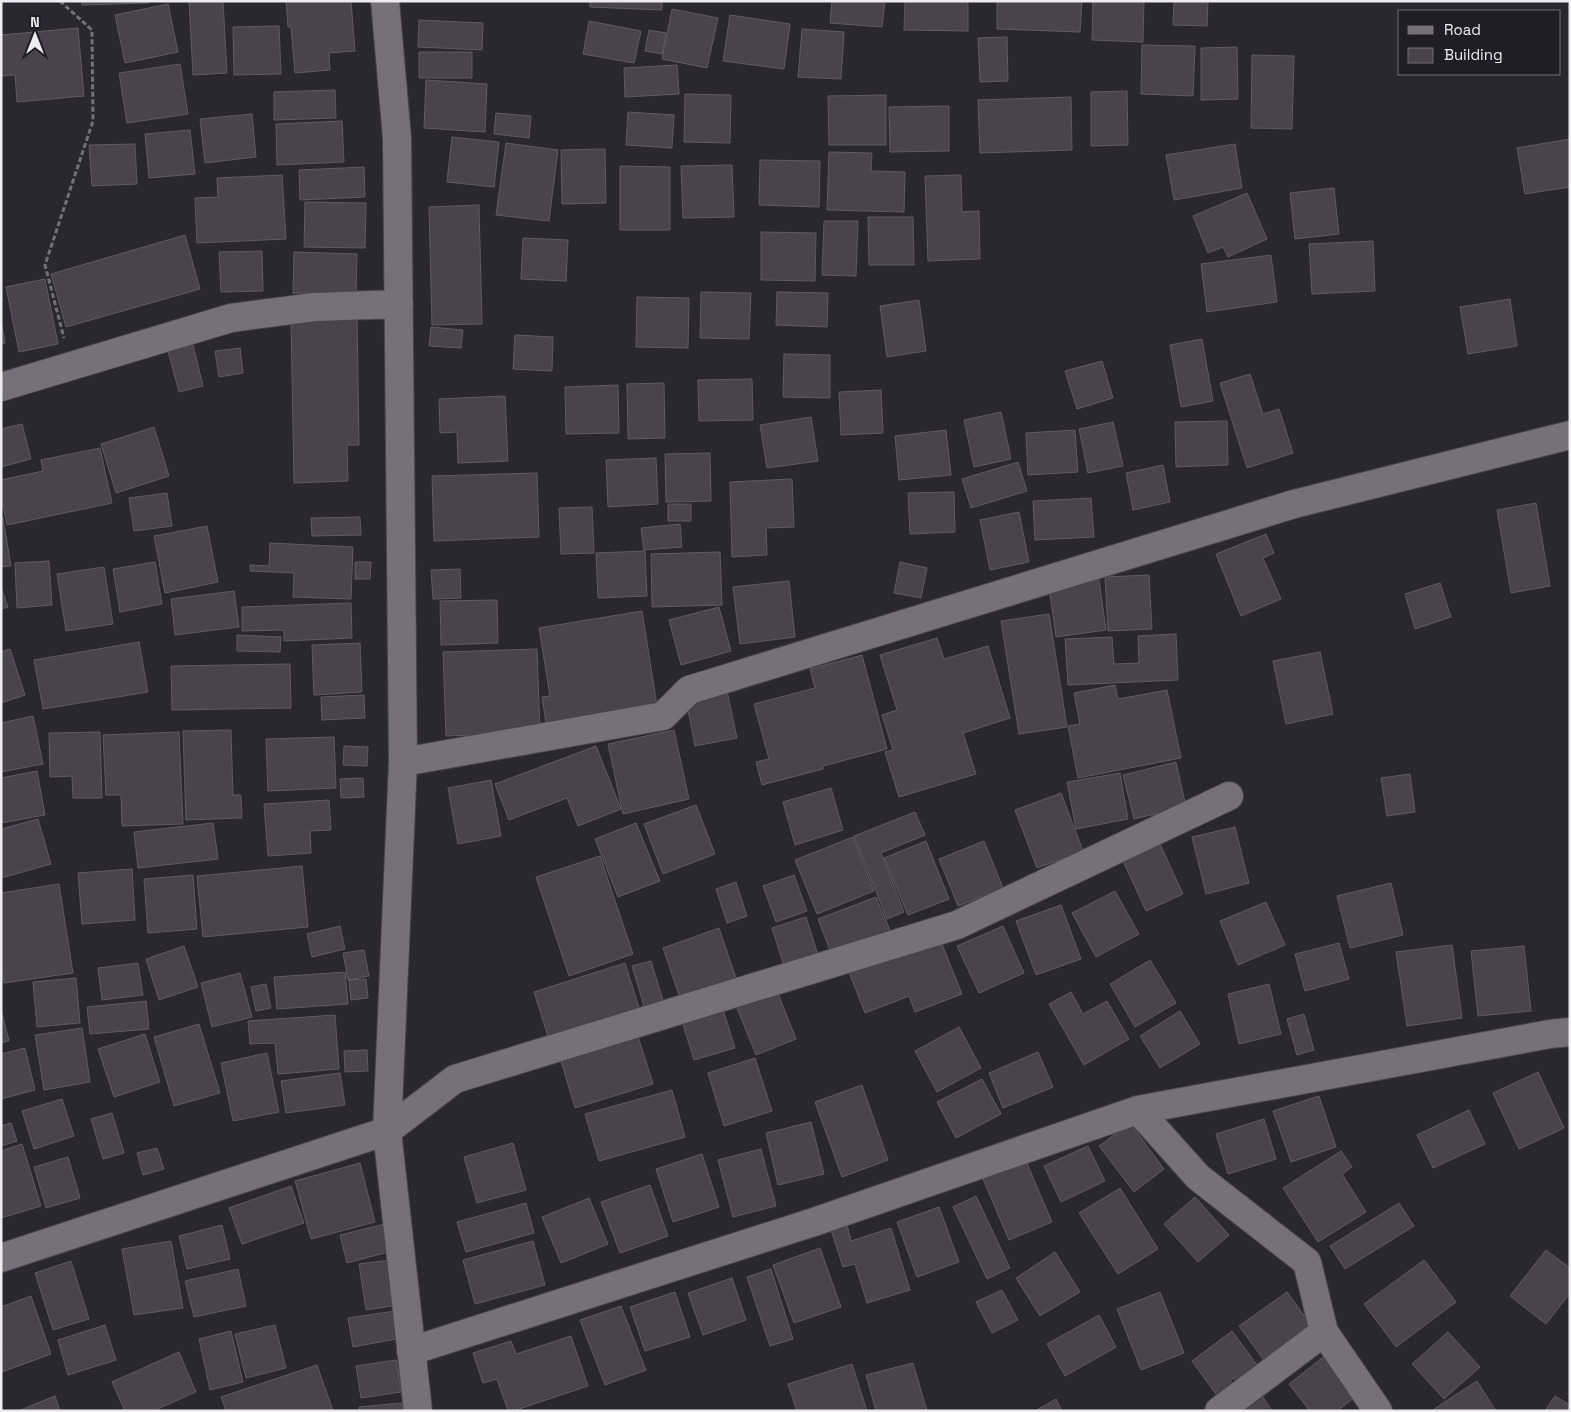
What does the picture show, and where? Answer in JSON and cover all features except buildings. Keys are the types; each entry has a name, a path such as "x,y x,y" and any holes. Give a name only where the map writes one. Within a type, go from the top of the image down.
{"street":[{"path":"385,1 397,138 403,762 387,1131 418,1411"},
{"path":"1,387 231,318 315,307 399,304"},
{"path":"403,762 663,716 689,690 1294,504 1570,435"},
{"path":"1,1258 387,1131 455,1079 957,925 1229,796"},
{"path":"411,1351 814,1222 1138,1110 1570,1032"},
{"path":"1138,1110 1198,1177 1307,1262 1324,1332 1378,1411"},
{"path":"1219,1411 1324,1332"}],"path":[{"path":"60,1 92,30 93,121 45,265 72,365"}]}
